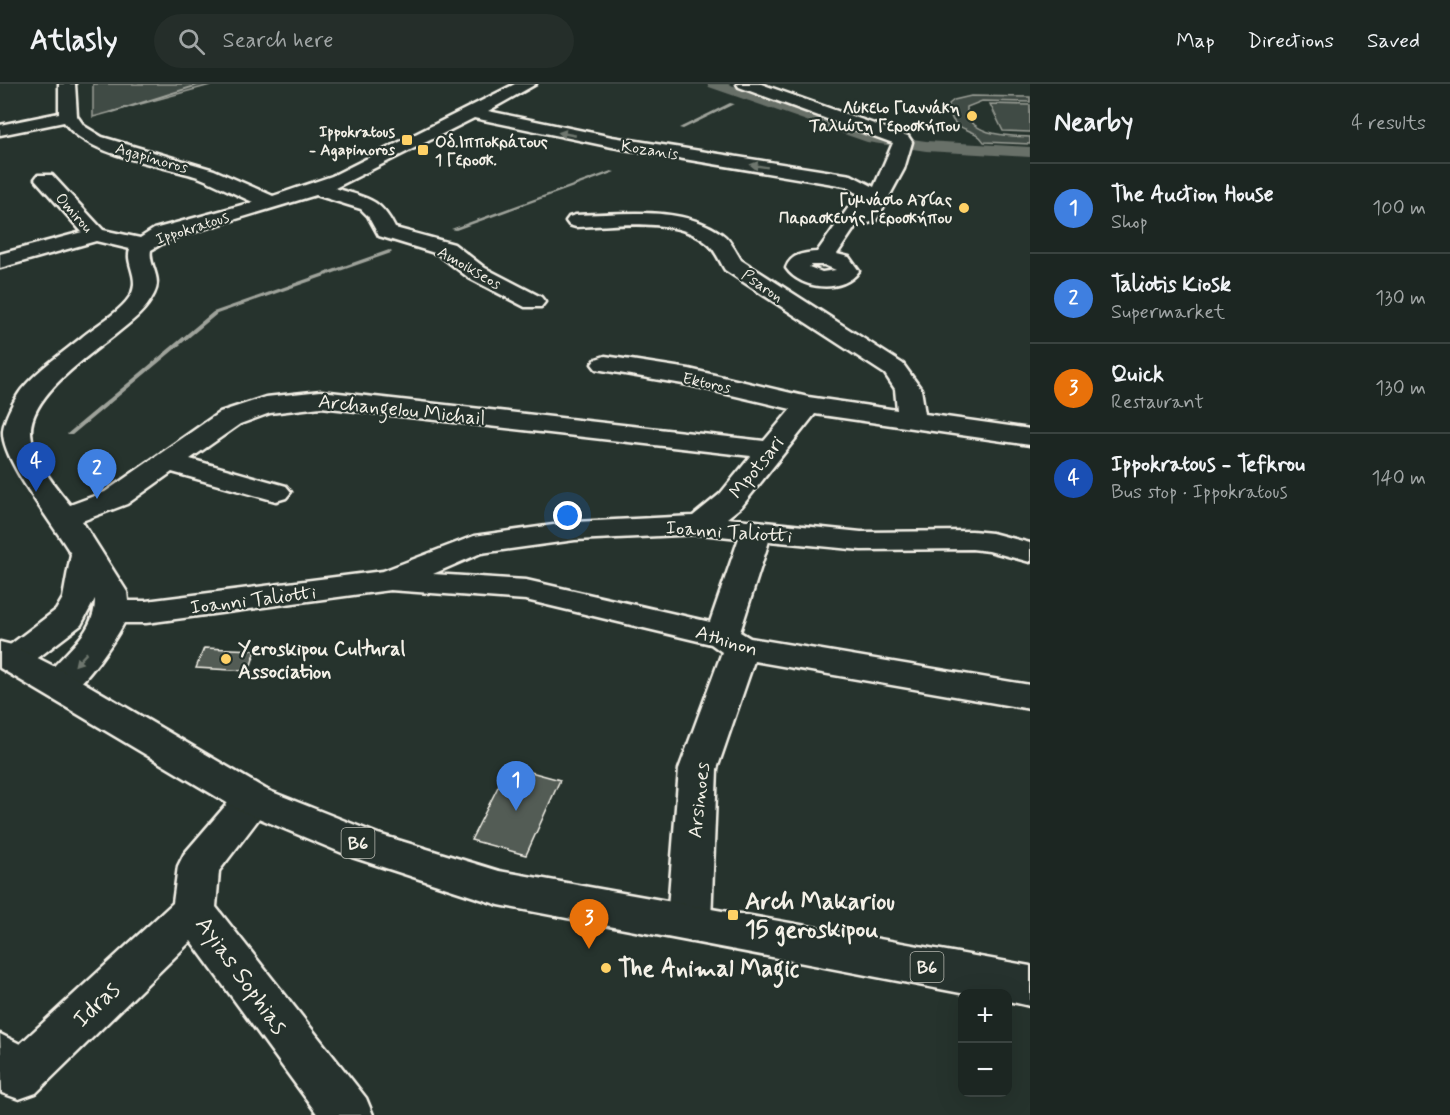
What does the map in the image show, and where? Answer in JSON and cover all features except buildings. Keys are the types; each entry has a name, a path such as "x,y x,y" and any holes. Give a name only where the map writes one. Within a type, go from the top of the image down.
{"street":[{"path":"0,130 68,116 67,84"},
{"name":"Ippokratous","path":"125,612 86,555 64,517 35,480 9,441 17,430 32,395 54,372 133,308 142,296 147,281 140,263 139,253 143,245 162,234 316,189 528,84"},
{"path":"745,84 899,149"},
{"name":"Kozanis","path":"473,113 612,142 851,181 869,192 830,259 871,214 899,149"},
{"name":"Agapinoros","path":"68,116 78,130 96,141 207,174 272,203"},
{"name":"Kozanis","path":"830,176 860,175 899,149"},
{"name":"Omirou","path":"45,179 96,236 143,245"},
{"name":"Amoikseos","path":"316,189 369,205 386,232 446,249 477,273 533,302"},
{"name":"Psaron","path":"576,221 651,219 690,226 716,239 733,265 779,297 843,334 894,369 908,389 912,419"},
{"path":"0,261 96,236"},
{"name":"Ektoros","path":"605,364 689,377 808,405 1030,437"},
{"name":"Archangelou Michail","path":"64,517 116,498 230,418 266,405 321,399 769,450"},
{"name":"Mpotsari","path":"701,525 731,500 769,450 808,405"},
{"path":"167,462 276,492"},
{"name":"Ioanni Taliotti","path":"125,612 263,598 389,580 474,545 574,531 701,525 861,542 972,540 992,542 1030,553"},
{"name":"Arsinoes","path":"689,921 698,769 731,642 756,532"},
{"path":"7,656 69,617 79,598 86,555"},
{"name":"Athinon","path":"389,580 526,590 731,642 1030,697"},
{"path":"114,651 125,612"},
{"path":"58,684 125,612"},
{"name":"B6","path":"7,656 253,800 366,846 499,888 689,921 1030,986"},
{"name":"Ayias Sophias","path":"253,800 199,866 194,911 348,1115"},
{"name":"Idras","path":"0,1056 19,1077 194,911"}],"shaded area":[{"path":"93,84 214,84 93,117"},
{"path":"971,96 1030,97 1030,102 982,101 967,107 968,117 981,129 1001,135 1030,137 1030,144 984,142 975,133 953,121 949,104 954,100"},
{"path":"990,104 1030,105 1030,132 1003,131"}],"waterway":[{"path":"111,112 202,84"},
{"path":"714,84 867,137 926,146 1030,152"},
{"path":"681,128 732,104"},
{"path":"454,229 613,172"},
{"path":"70,434 215,313 389,252"}],"place":[{"name":"Λύκειο Γιαννάκη Ταλιώτη Γεροσκήπου","path":"972,116"},
{"name":"Ippokratous - Agapinoros","path":"407,140"},
{"name":"Οδ.Ιπποκράτους 1 Γεροσκ.","path":"423,150"},
{"name":"Γυμνάσιο Αγίας Παρασκευής Γεροσκήπου","path":"964,208"},
{"name":"Ippokratous - Tefkrou","path":"36,492"},
{"name":"Taliotis Kiosk","path":"97,499"},
{"name":"Yeroskipou Cultural Association","path":"226,659"},
{"name":"The Auction House","path":"516,811"},
{"name":"Arch Makariou 15 geroskipou","path":"733,915"},
{"name":"Quick","path":"589,949"},
{"name":"The Animal Magic","path":"606,968"}]}
